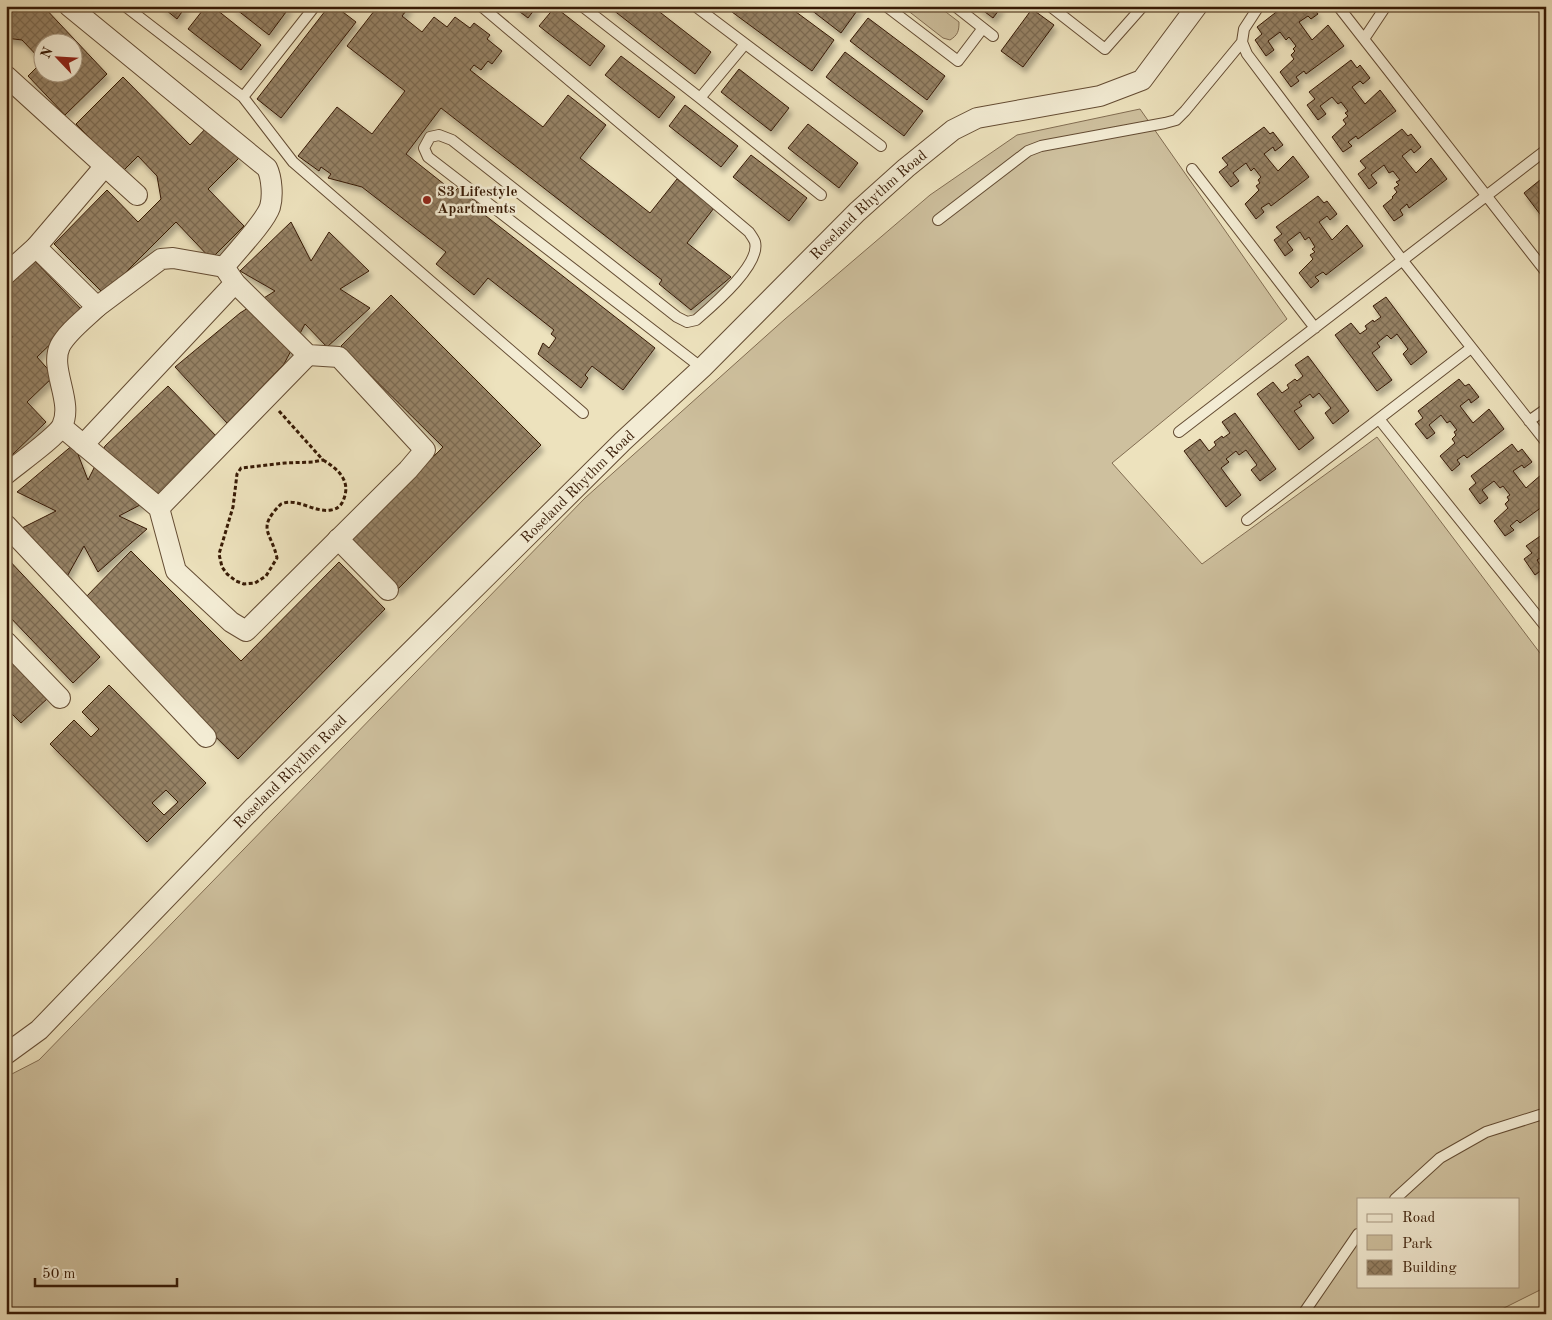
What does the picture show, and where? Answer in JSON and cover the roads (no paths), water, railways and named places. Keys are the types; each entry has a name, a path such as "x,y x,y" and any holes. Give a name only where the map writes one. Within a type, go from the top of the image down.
{"street":[{"path":"69,6 267,168 271,176 270,206 264,218 224,267"},
{"name":"Roseland Rhythm Road","path":"6,1054 39,1030 255,806 623,441 702,368 857,212 906,168 953,130 977,118 1100,96 1142,80 1198,6"},
{"path":"6,76 138,195"},
{"path":"6,274 36,247 105,166"},
{"path":"36,247 98,306"},
{"path":"6,474 62,427 65,416 58,358 60,346 66,338 98,306 161,259 173,258 224,267 236,283 308,355 339,357 425,450 408,470 246,631 231,622 176,571 159,508 62,427"},
{"path":"83,445 236,283"},
{"path":"159,508 308,355"},
{"path":"6,525 206,737"},
{"path":"338,539 388,590"},
{"path":"6,642 60,698"}],"lane":[{"path":"125,6 244,97 293,162 583,413"},
{"path":"481,6 749,232 755,242 755,252 740,279 696,320 687,322 677,317 452,140 439,136 430,137 424,148 428,157 702,368"},
{"path":"582,6 820,195"},
{"path":"696,6 708,10 744,44 881,146"},
{"path":"886,6 958,62 983,28"},
{"path":"954,6 993,36"},
{"path":"1050,6 1105,49 1142,6"},
{"path":"938,220 1028,151 1041,146 1176,120 1242,42 1244,29 1259,6"},
{"path":"1338,6 1546,272"},
{"path":"1364,40 1386,6"},
{"path":"244,97 314,7"},
{"path":"1242,42 1247,54 1403,261 1546,442"},
{"path":"700,98 744,44"},
{"path":"1179,432 1546,150"},
{"path":"1192,169 1315,328"},
{"path":"1247,520 1472,348"},
{"path":"1529,421 1546,408"},
{"path":"1379,419 1546,627"},
{"path":"1396,1198 1440,1158 1486,1132 1546,1113"},
{"path":"1303,1314 1357,1235"}],"place":[{"name":"S3 Lifestyle Apartments","path":"427,200"}]}
